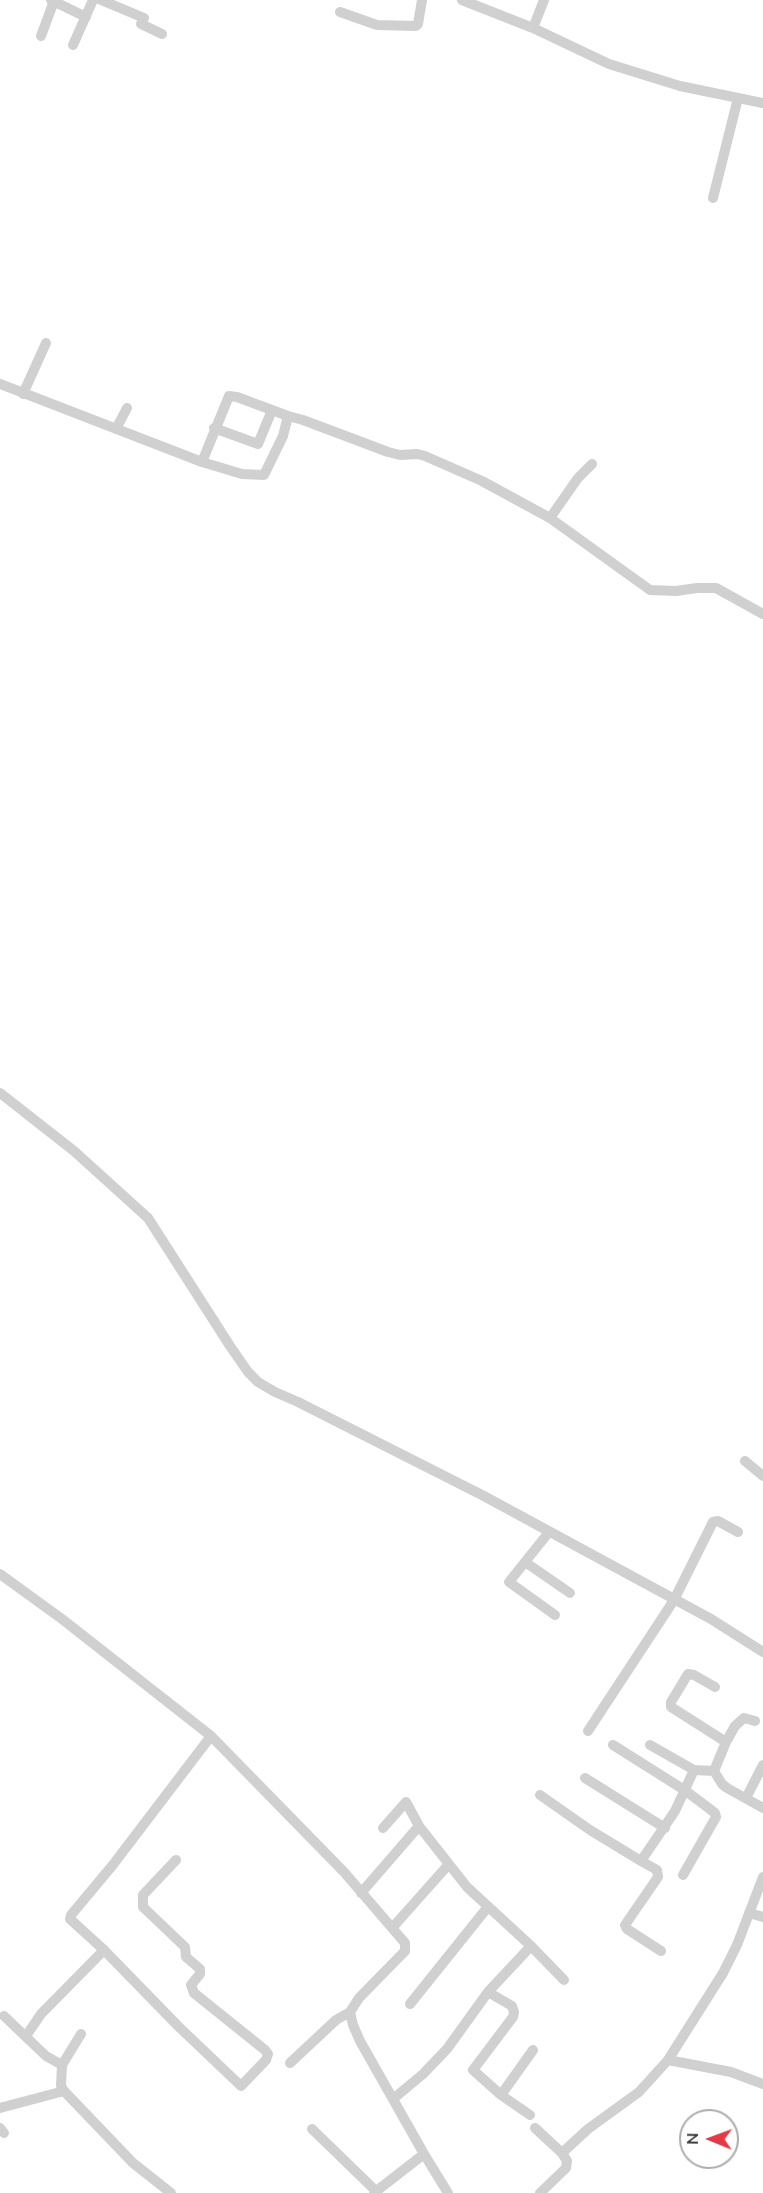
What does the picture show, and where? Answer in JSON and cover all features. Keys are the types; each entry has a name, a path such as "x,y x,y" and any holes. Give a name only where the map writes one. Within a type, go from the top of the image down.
{"street":[{"path":"73,45 93,0"},
{"path":"101,0 144,18 141,24 162,34"},
{"path":"340,12 377,25 416,26 422,0"},
{"path":"462,0 532,28 609,64 658,80 763,103"},
{"path":"532,28 544,0"},
{"path":"41,36 53,1 86,16"},
{"path":"713,198 738,98"},
{"path":"23,394 46,344"},
{"path":"0,384 202,462 242,474 264,475 283,436 288,416"},
{"path":"202,462 229,396 237,397 388,452 424,456 482,481 550,518 650,590 716,588 763,614"},
{"path":"116,429 127,408"},
{"path":"214,428 258,444 272,410"},
{"path":"550,518 578,478 592,464"},
{"path":"0,1093 65,1144 148,1218 230,1346 258,1382 482,1495 711,1619 763,1652"},
{"path":"745,1461 763,1476"},
{"path":"588,1731 674,1600 713,1522 718,1521 738,1533"},
{"path":"549,1532 509,1582 555,1615"},
{"path":"525,1562 570,1593"},
{"path":"0,1574 62,1619 211,1736 320,1847 405,1943 405,1951 359,1998 350,2012 336,2020 290,2063"},
{"path":"716,1687 688,1674 671,1702 671,1707 726,1742"},
{"path":"714,1770 735,1726 744,1718 755,1721"},
{"path":"176,1860 143,1895 143,1907 185,1947 186,1957 200,1970 200,1974 191,1985 194,1993 268,2054 266,2060 241,2086 70,1919 211,1736"},
{"path":"612,1745 686,1791 710,1809 716,1817 683,1875"},
{"path":"650,1745 694,1770 714,1770"},
{"path":"746,1798 763,1764"},
{"path":"641,1861 665,1828 686,1791 694,1770"},
{"path":"714,1770 722,1785 763,1808"},
{"path":"585,1778 665,1828"},
{"path":"540,1796 590,1830 657,1870 658,1877 625,1925 627,1929 661,1951"},
{"path":"383,1828 406,1802 419,1826 467,1887 564,1980"},
{"path":"361,1893 419,1826"},
{"path":"393,1927 449,1864"},
{"path":"562,2153 588,2129 615,2111 647,2084 668,2060 723,1973 763,1877"},
{"path":"410,2004 487,1908"},
{"path":"749,1913 763,1917"},
{"path":"393,2098 423,2074 447,2049 488,1992 531,1946"},
{"path":"26,2036 41,2014 104,1950"},
{"path":"488,1992 512,2006 514,2012 513,2017 473,2069 501,2095 530,2115"},
{"path":"350,2012 360,2041 448,2193"},
{"path":"4,2016 46,2056 62,2065"},
{"path":"81,2034 62,2065 61,2086 133,2163 171,2193"},
{"path":"501,2095 533,2050"},
{"path":"668,2060 731,2072 763,2084"},
{"path":"0,2108 64,2091"},
{"path":"535,2128 562,2153 567,2161 566,2168 540,2193"},
{"path":"312,2129 375,2192 424,2154"}]}
